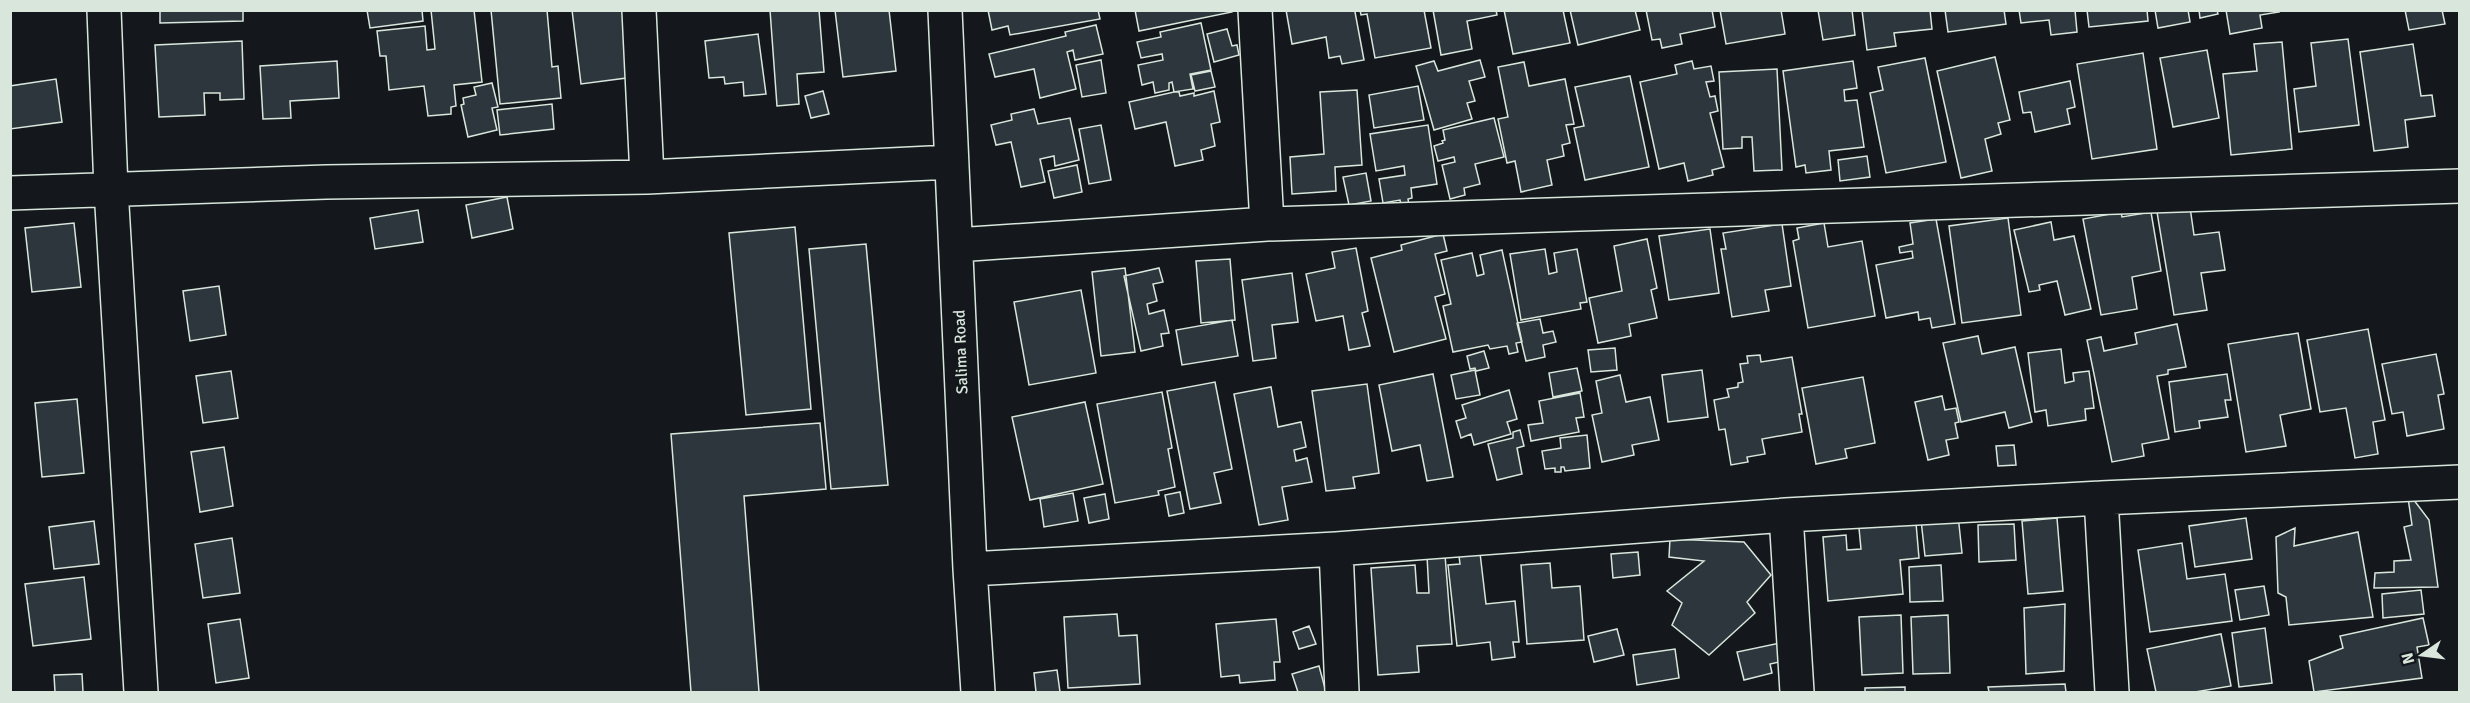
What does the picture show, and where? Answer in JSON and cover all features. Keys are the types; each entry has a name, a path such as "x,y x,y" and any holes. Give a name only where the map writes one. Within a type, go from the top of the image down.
{"street":[{"path":"104,10 111,189 141,693"},
{"path":"639,10 646,177"},
{"name":"Salima Road","path":"945,10 970,569 978,693"},
{"path":"1255,10 1267,224"},
{"path":"10,193 326,182 646,177 951,162"},
{"path":"956,245 1267,224 2460,186"},
{"path":"970,569 1336,549 1786,515 2460,482"},
{"path":"2101,498 2112,693"},
{"path":"1786,515 1797,693"},
{"path":"1336,549 1342,693"}],"building":[{"path":"160,10 243,10 243,21 160,23"},
{"path":"367,10 422,10 423,21 370,28"},
{"path":"431,10 474,10 482,82 454,85 456,106 451,107 451,114 428,116 424,86 389,90 386,56 380,56 377,31 425,26 427,50 435,49"},
{"path":"491,10 547,10 552,67 558,66 561,98 500,104"},
{"path":"572,10 625,10 634,77 581,84"},
{"path":"770,10 819,10 824,72 797,74 799,104 777,106"},
{"path":"835,10 889,10 896,71 843,77"},
{"path":"988,10 1098,10 1100,19 1010,35 1008,26 992,30"},
{"path":"1135,10 1232,10 1232,12 1139,31"},
{"path":"1286,10 1357,10 1355,12 1364,60 1342,64 1340,56 1329,58 1326,37 1292,44"},
{"path":"1360,10 1424,10 1431,48 1375,58 1367,14 1361,15"},
{"path":"1433,10 1496,10 1497,15 1467,21 1472,49 1441,55"},
{"path":"1504,10 1563,10 1570,43 1513,54"},
{"path":"1570,10 1635,10 1640,30 1578,45"},
{"path":"1646,10 1712,10 1715,27 1680,34 1682,44 1662,48 1660,39 1652,40"},
{"path":"1720,10 1781,10 1785,34 1726,44"},
{"path":"1818,10 1852,10 1855,35 1823,40"},
{"path":"1862,10 1930,10 1932,29 1894,33 1896,46 1867,50"},
{"path":"1945,10 2004,10 2006,24 1948,32"},
{"path":"2019,10 2075,10 2077,32 2051,35 2049,20 2021,23"},
{"path":"2087,10 2147,10 2148,21 2089,27"},
{"path":"2155,10 2188,10 2190,22 2158,28"},
{"path":"2199,10 2217,10 2218,14 2200,18"},
{"path":"2226,10 2278,10 2279,12 2260,15 2262,28 2230,34"},
{"path":"2405,10 2442,10 2445,24 2409,30"},
{"path":"1201,23 1211,70 1190,74 1193,89 1174,92 1172,82 1169,83 1169,90 1155,93 1153,82 1142,85 1138,65 1163,60 1162,54 1141,58 1137,42 1161,37 1160,32"},
{"path":"1096,25 1103,54 1075,60 1073,50 1067,52 1076,89 1040,98 1034,69 995,77 989,54 1066,36 1065,32"},
{"path":"1227,29 1232,46 1237,45 1239,55 1214,62 1207,34"},
{"path":"758,34 766,94 744,96 743,82 725,84 724,77 709,78 705,41"},
{"path":"2348,39 2359,125 2299,132 2294,89 2316,86 2311,43"},
{"path":"242,41 244,99 220,100 220,93 204,93 205,115 159,117 155,45"},
{"path":"2282,42 2292,149 2231,155 2223,74 2257,71 2254,44"},
{"path":"2413,44 2421,96 2432,95 2435,116 2405,120 2408,147 2374,151 2360,52"},
{"path":"2207,50 2219,118 2173,127 2160,58"},
{"path":"2143,53 2157,149 2092,159 2077,64"},
{"path":"1995,57 2010,120 1998,123 2001,134 1985,139 1992,171 1961,178 1937,71"},
{"path":"1925,58 1946,162 1886,173 1870,93 1883,90 1878,67"},
{"path":"1101,60 1106,93 1082,97 1076,65"},
{"path":"1480,60 1485,77 1469,81 1475,101 1467,103 1472,119 1434,130 1416,66 1434,61 1438,71"},
{"path":"337,61 339,98 290,101 291,118 263,119 260,66"},
{"path":"1692,61 1694,69 1711,66 1714,81 1706,82 1710,97 1715,96 1718,111 1710,113 1724,167 1712,170 1713,175 1688,181 1684,163 1659,169 1640,82 1677,74 1675,65"},
{"path":"1853,61 1857,88 1844,90 1845,101 1857,100 1864,147 1829,151 1831,170 1806,173 1805,165 1796,167 1783,71"},
{"path":"1524,62 1529,86 1565,79 1574,124 1566,125 1570,143 1562,145 1564,156 1547,160 1552,185 1521,192 1515,161 1507,163 1498,119 1508,117 1498,67"},
{"path":"1777,69 1782,170 1754,171 1752,137 1742,137 1742,148 1723,149 1719,72"},
{"path":"1211,71 1215,87 1195,91 1191,75"},
{"path":"1630,76 1649,167 1585,180 1574,128 1584,126 1575,87"},
{"path":"56,79 62,122 10,129 10,86"},
{"path":"2070,81 2075,107 2067,109 2070,124 2035,132 2031,112 2023,113 2019,92"},
{"path":"492,83 498,107 492,108 497,130 468,137 461,105 464,104 463,98 476,95 474,87"},
{"path":"1418,86 1424,120 1374,128 1369,95"},
{"path":"1357,90 1362,165 1335,167 1336,191 1292,194 1290,157 1324,154 1320,92"},
{"path":"823,91 829,114 811,118 805,96"},
{"path":"1214,91 1220,122 1211,124 1215,146 1201,150 1203,160 1175,166 1166,122 1135,129 1129,102 1174,92 1179,92 1180,96 1194,93 1194,96"},
{"path":"552,104 554,129 500,135 497,110"},
{"path":"1034,109 1038,124 1070,118 1079,160 1055,166 1054,156 1040,159 1045,182 1021,187 1011,142 996,145 991,125 1012,120 1011,114"},
{"path":"1494,118 1504,157 1475,164 1480,184 1464,188 1465,195 1450,199 1442,165 1455,162 1454,157 1438,161 1434,146 1445,140 1443,130"},
{"path":"1101,125 1111,180 1089,184 1079,129"},
{"path":"1428,125 1437,184 1411,188 1412,198 1408,199 1409,205 1401,206 1400,200 1383,203 1379,179 1405,175 1404,166 1376,171 1370,134"},
{"path":"1867,156 1870,177 1840,181 1838,160"},
{"path":"1077,165 1082,192 1054,198 1048,171"},
{"path":"1366,173 1371,201 1349,205 1343,177"},
{"path":"507,197 513,229 472,238 466,205"},
{"path":"2190,207 2194,235 2219,232 2225,270 2201,273 2207,310 2174,315 2157,212"},
{"path":"418,210 423,242 375,249 370,218"},
{"path":"2121,212 2122,217 2151,212 2161,271 2132,277 2137,309 2101,315 2083,219"},
{"path":"2008,218 2021,315 1962,323 1949,226"},
{"path":"1936,219 1955,324 1932,328 1930,318 1919,320 1918,312 1886,318 1876,265 1913,258 1912,251 1900,253 1899,247 1913,244 1910,223"},
{"path":"2051,222 2054,240 2074,236 2091,309 2065,315 2057,281 2039,285 2040,290 2029,292 2014,230"},
{"path":"74,223 81,287 32,292 25,228"},
{"path":"1824,223 1828,247 1862,241 1875,316 1808,328 1793,241 1799,239 1797,228"},
{"path":"1782,224 1791,286 1765,290 1769,311 1732,317 1721,249 1726,249 1723,233"},
{"path":"795,227 811,409 746,415 729,233"},
{"path":"1710,229 1719,293 1669,300 1659,236"},
{"path":"1443,234 1447,251 1435,254 1445,294 1435,297 1446,339 1394,352 1371,258 1402,250 1401,245"},
{"path":"1647,239 1657,288 1651,290 1657,318 1629,324 1631,336 1598,343 1589,298 1622,291 1614,246"},
{"path":"866,244 888,485 831,489 809,249"},
{"path":"1356,248 1368,311 1362,313 1370,346 1349,350 1343,316 1316,321 1306,274 1335,268 1332,252"},
{"path":"1545,249 1549,274 1557,272 1554,253 1577,249 1587,302 1580,303 1581,309 1521,320 1510,254"},
{"path":"1502,250 1522,342 1516,343 1518,352 1509,354 1507,346 1490,349 1488,345 1453,352 1443,306 1451,304 1441,260 1472,253 1477,276 1484,274 1480,255"},
{"path":"1230,259 1235,320 1201,323 1196,261"},
{"path":"1125,268 1135,352 1101,356 1092,272"},
{"path":"1159,268 1163,282 1153,284 1157,301 1147,304 1149,314 1164,310 1169,333 1161,334 1163,346 1141,351 1124,276"},
{"path":"1292,273 1298,322 1272,325 1276,358 1253,361 1242,280"},
{"path":"219,286 226,335 190,341 183,291"},
{"path":"1081,290 1096,373 1029,385 1014,302"},
{"path":"1540,319 1543,333 1553,331 1556,342 1543,345 1545,357 1526,361 1517,323"},
{"path":"1232,320 1238,356 1182,365 1176,330"},
{"path":"2177,324 2186,367 2168,370 2168,374 2157,376 2169,439 2142,444 2144,456 2112,462 2087,340 2101,337 2104,351 2137,344 2135,333"},
{"path":"2368,329 2385,420 2373,422 2378,454 2355,458 2346,408 2320,412 2307,340"},
{"path":"2298,333 2311,409 2280,415 2286,446 2246,452 2228,344"},
{"path":"1978,336 1982,354 2015,347 2032,422 2009,428 2005,412 1961,422 1943,343"},
{"path":"1615,348 1617,370 1591,372 1588,350"},
{"path":"2061,349 2065,383 2074,381 2073,373 2089,371 2094,408 2085,409 2086,420 2048,426 2046,410 2035,412 2028,353"},
{"path":"1484,351 1489,368 1476,371 1475,368 1470,369 1467,356"},
{"path":"2436,354 2444,394 2438,395 2444,429 2407,436 2403,412 2392,414 2382,364"},
{"path":"1760,355 1761,362 1792,357 1802,414 1799,414 1802,432 1762,439 1765,454 1747,457 1748,462 1731,465 1725,429 1719,430 1714,400 1729,397 1727,389 1738,387 1738,383 1743,382 1740,364 1748,363 1747,356"},
{"path":"1577,368 1582,391 1553,397 1549,373"},
{"path":"1475,370 1480,395 1456,399 1451,375"},
{"path":"1702,370 1708,417 1668,422 1662,375"},
{"path":"231,371 238,418 203,423 196,376"},
{"path":"1433,374 1453,477 1427,481 1420,445 1392,451 1379,385"},
{"path":"2227,374 2231,400 2225,400 2228,417 2199,421 2200,428 2175,432 2169,382"},
{"path":"1620,375 1626,402 1650,397 1659,440 1632,445 1634,455 1602,462 1592,415 1602,413 1596,381"},
{"path":"1863,377 1875,443 1845,449 1847,458 1816,464 1802,388"},
{"path":"1215,382 1232,469 1214,473 1221,503 1190,509 1167,391"},
{"path":"1367,384 1379,473 1353,477 1355,488 1326,491 1312,391"},
{"path":"1271,387 1278,427 1301,422 1306,447 1294,450 1296,461 1307,458 1312,482 1282,487 1288,520 1259,525 1234,394"},
{"path":"1509,390 1517,419 1507,422 1511,434 1474,445 1471,434 1461,438 1456,421 1466,418 1462,405"},
{"path":"1162,392 1172,448 1168,449 1175,487 1158,491 1159,495 1115,503 1097,404"},
{"path":"1580,393 1584,417 1576,418 1579,432 1531,441 1528,425 1543,423 1539,401"},
{"path":"1942,396 1945,410 1956,408 1959,422 1955,423 1958,438 1946,440 1949,455 1928,460 1915,402"},
{"path":"77,399 84,473 42,477 35,403"},
{"path":"1085,402 1103,484 1030,500 1012,417"},
{"path":"820,423 826,489 744,496 759,692 691,692 671,434"},
{"path":"1520,430 1524,446 1517,448 1522,474 1497,480 1488,444 1513,438 1513,432"},
{"path":"1587,435 1590,468 1565,471 1564,467 1561,467 1561,472 1555,472 1555,468 1545,469 1542,451 1561,448 1560,438"},
{"path":"2014,445 2016,465 1998,466 1996,446"},
{"path":"224,447 233,506 200,512 191,452"},
{"path":"2407,491 2429,520 2438,587 2374,588 2375,573 2394,572 2394,561 2411,560 2404,527 2412,525"},
{"path":"1180,492 1184,513 1169,516 1165,495"},
{"path":"1073,493 1078,521 1044,527 1040,499"},
{"path":"1105,494 1109,519 1089,523 1084,498"},
{"path":"1958,515 1962,553 1925,556 1921,520"},
{"path":"2057,518 2063,591 2028,594 2022,521"},
{"path":"2246,518 2252,559 2195,567 2189,526"},
{"path":"94,521 99,564 54,569 49,527"},
{"path":"1916,523 1919,558 1900,560 1903,594 1828,601 1823,537 1846,535 1847,550 1861,549 1859,528"},
{"path":"2014,524 2016,560 1979,562 1978,525"},
{"path":"2295,528 2294,546 2358,532 2373,617 2289,625 2286,597 2278,593 2276,537"},
{"path":"232,538 240,593 203,598 195,544"},
{"path":"1670,539 1744,542 1771,575 1747,602 1755,613 1709,655 1672,625 1682,603 1667,591 1704,561 1669,557"},
{"path":"2182,543 2187,579 2225,574 2232,621 2150,632 2138,550"},
{"path":"1638,552 1640,575 1613,578 1611,554"},
{"path":"1480,553 1486,604 1515,601 1519,642 1513,642 1515,657 1492,660 1490,642 1457,646 1448,565 1460,564 1459,556"},
{"path":"1445,555 1452,644 1417,646 1419,672 1378,675 1371,568 1415,565 1417,593 1429,593 1427,556"},
{"path":"1550,563 1552,588 1580,586 1584,640 1527,644 1521,565"},
{"path":"1941,565 1943,601 1910,602 1909,567"},
{"path":"84,577 91,639 33,646 25,584"},
{"path":"2264,586 2269,615 2240,620 2235,590"},
{"path":"2421,590 2424,614 2383,618 2382,594"},
{"path":"2065,604 2064,671 2026,674 2024,608"},
{"path":"1117,614 1119,636 1137,635 1140,684 1068,688 1064,617"},
{"path":"1901,615 1903,673 1862,675 1859,617"},
{"path":"1948,615 1950,673 1913,674 1911,617"},
{"path":"2423,618 2429,645 2417,647 2422,678 2314,692 2309,661 2343,648 2340,636"},
{"path":"240,619 249,678 216,683 208,624"},
{"path":"1276,619 1280,662 1274,662 1275,680 1240,683 1239,675 1221,677 1216,624"},
{"path":"1309,626 1316,644 1299,649 1293,632"},
{"path":"2265,628 2272,683 2239,687 2232,633"},
{"path":"1617,629 1624,655 1594,662 1588,636"},
{"path":"2221,634 2231,686 2195,692 2156,692 2147,649"},
{"path":"1780,643 1784,661 1770,664 1772,673 1744,680 1737,652"},
{"path":"1675,649 1679,678 1637,685 1633,655"},
{"path":"1319,666 1326,692 1298,692 1292,674"},
{"path":"1057,670 1060,692 1036,692 1034,673"},
{"path":"82,674 83,692 55,692 54,675"},
{"path":"2065,684 2066,692 1989,692 1988,687"},
{"path":"1905,687 1905,692 1865,692 1865,688"}]}
